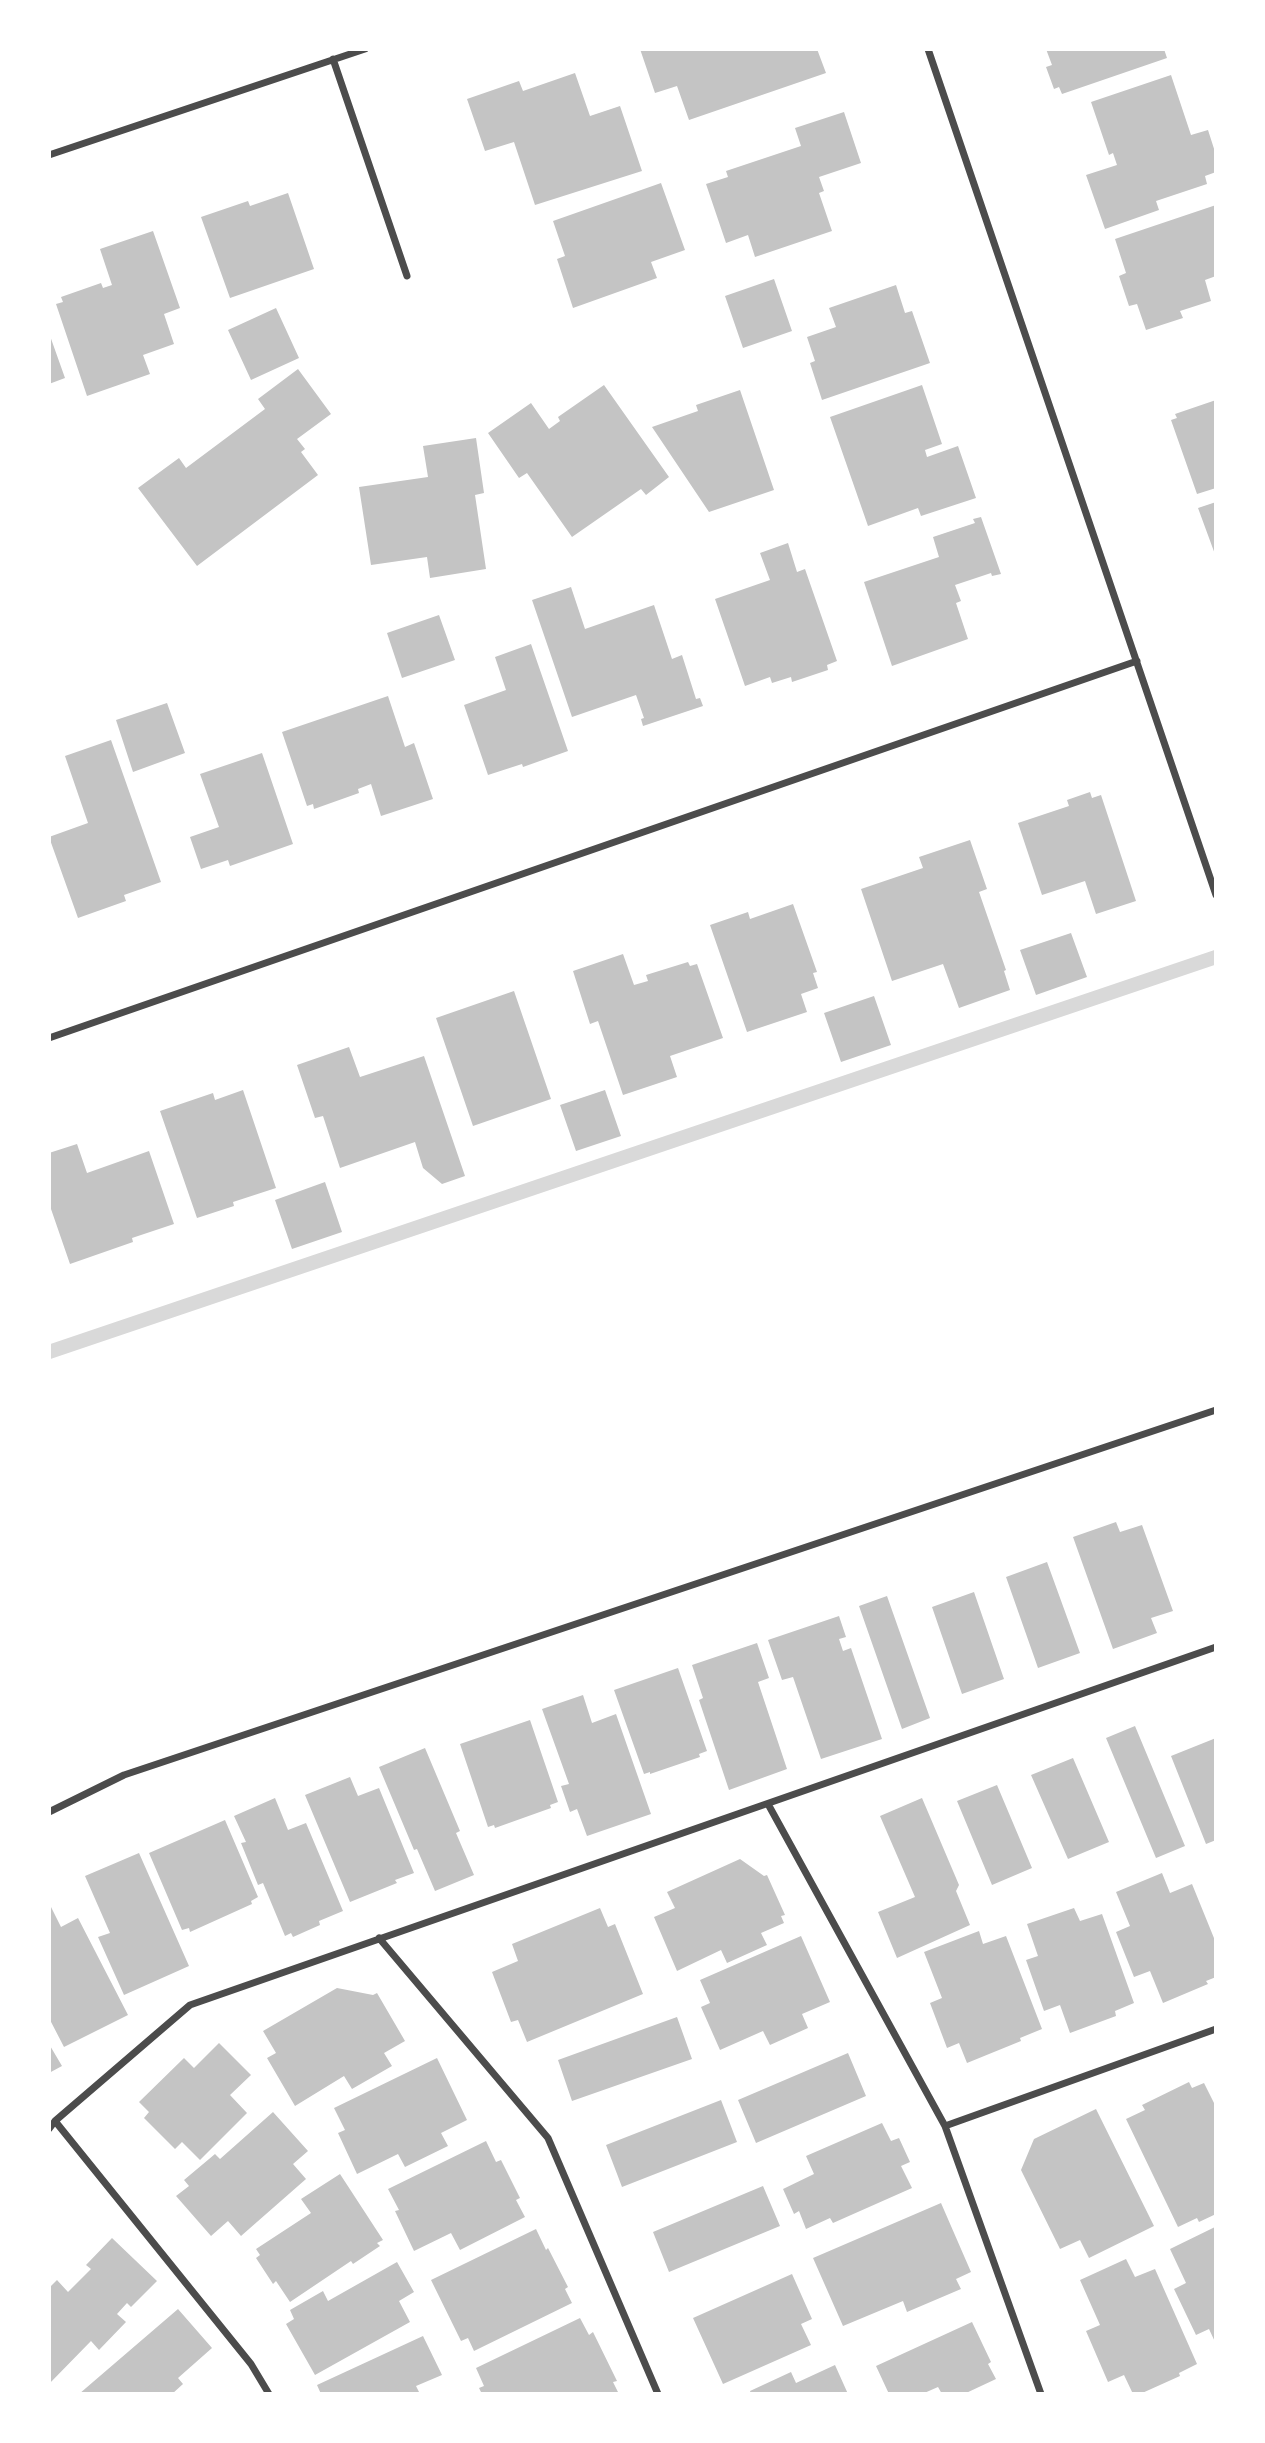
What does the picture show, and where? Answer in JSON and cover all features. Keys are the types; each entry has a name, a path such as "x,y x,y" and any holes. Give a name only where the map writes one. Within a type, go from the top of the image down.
{"street":[{"path":"49,155 365,49"},
{"path":"928,49 1216,895"},
{"path":"334,60 407,276"},
{"path":"49,1038 1137,661"},
{"path":"49,1812 124,1775 1216,1410"},
{"path":"49,2129 190,2005 1216,1647"},
{"path":"768,1804 945,2126 1041,2394"},
{"path":"379,1938 548,2138 658,2394"},
{"path":"945,2126 1216,2029"},
{"path":"55,2121 251,2364 269,2394"}],"building":[{"path":"640,49 817,49 826,73 689,120 677,86 655,93"},
{"path":"1046,49 1164,49 1167,58 1062,94 1059,87 1054,89 1046,67 1052,65"},
{"path":"575,73 590,116 620,106 642,171 535,205 514,142 485,151 467,99 519,81 523,91"},
{"path":"1171,75 1191,135 1208,130 1216,155 1216,172 1205,176 1207,184 1156,201 1159,210 1105,229 1086,175 1117,165 1113,153 1109,155 1091,102"},
{"path":"844,112 861,163 819,177 824,191 819,193 832,231 755,257 748,235 726,243 706,184 728,177 726,171 801,146 795,128"},
{"path":"661,183 685,250 651,262 657,278 573,308 557,259 565,256 553,221"},
{"path":"288,193 314,269 230,298 201,217 248,201 250,206"},
{"path":"1216,205 1216,276 1205,280 1211,301 1180,311 1183,318 1146,330 1137,304 1129,306 1119,276 1126,273 1115,239"},
{"path":"153,231 180,308 164,314 174,344 143,355 150,374 87,396 56,304 63,302 61,297 101,283 103,288 112,285 100,249"},
{"path":"774,279 792,331 743,348 725,296"},
{"path":"896,285 905,313 912,311 930,363 822,400 810,363 815,361 807,337 836,327 829,308"},
{"path":"276,308 299,358 251,380 228,330"},
{"path":"49,333 65,378 49,384"},
{"path":"298,369 331,414 297,439 305,449 301,452 318,475 197,566 138,488 179,458 186,468 265,409 258,399"},
{"path":"604,385 669,477 646,495 641,489 572,537 527,473 519,478 488,433 531,403 549,429 560,421 558,417"},
{"path":"922,385 942,444 925,450 927,457 958,446 976,498 921,516 918,508 868,526 830,417"},
{"path":"740,390 774,490 709,512 652,427 698,411 696,405"},
{"path":"1216,400 1216,488 1197,494 1171,420 1177,418 1175,414"},
{"path":"476,438 484,493 475,495 486,569 430,578 427,557 371,565 359,487 428,477 423,446"},
{"path":"1216,502 1216,557 1198,508"},
{"path":"981,517 1001,574 992,576 991,573 955,585 961,601 956,603 968,639 892,666 864,582 939,557 933,537 975,523 973,519"},
{"path":"788,543 797,572 805,569 837,661 827,665 828,670 792,682 791,677 772,683 770,677 745,686 715,599 770,580 760,553"},
{"path":"571,587 585,629 654,605 672,659 682,655 696,699 700,698 703,706 643,726 641,719 644,718 636,695 572,717 532,600"},
{"path":"439,615 455,660 402,678 387,633"},
{"path":"531,644 568,751 523,767 522,764 488,775 464,705 506,690 495,657"},
{"path":"388,696 405,747 414,743 433,799 381,816 371,784 358,789 359,793 314,809 313,804 307,806 282,732"},
{"path":"167,703 185,753 133,772 116,720"},
{"path":"111,740 161,882 124,895 126,901 78,918 49,837 88,823 65,756"},
{"path":"262,753 293,844 230,866 228,860 201,869 190,837 219,827 200,774"},
{"path":"1090,792 1092,798 1101,795 1136,901 1096,914 1085,881 1042,895 1018,823 1069,806 1067,800"},
{"path":"970,840 987,889 979,892 1006,970 1004,971 1010,990 959,1008 943,964 892,981 861,889 923,868 919,857"},
{"path":"793,904 817,972 813,973 818,988 801,994 807,1012 747,1032 710,925 748,912 750,919"},
{"path":"1071,933 1087,977 1036,995 1020,950"},
{"path":"623,954 634,985 648,981 646,975 688,962 690,966 697,964 723,1038 670,1056 677,1077 623,1095 598,1021 590,1024 573,971"},
{"path":"514,991 551,1099 473,1126 436,1018"},
{"path":"874,996 891,1045 841,1062 824,1013"},
{"path":"349,1047 360,1077 424,1056 465,1176 442,1184 423,1168 415,1142 340,1168 323,1116 315,1118 297,1065"},
{"path":"243,1090 276,1188 233,1202 234,1206 197,1218 160,1111 213,1093 215,1100"},
{"path":"605,1090 621,1136 576,1151 560,1105"},
{"path":"77,1144 87,1173 149,1151 174,1224 70,1264 51,1209 49,1210 49,1153"},
{"path":"325,1182 342,1232 292,1249 275,1200"},
{"path":"1116,1522 1120,1532 1142,1525 1173,1611 1151,1618 1157,1633 1113,1649 1073,1537"},
{"path":"1047,1562 1080,1653 1038,1668 1006,1577"},
{"path":"974,1592 1004,1679 962,1694 932,1607"},
{"path":"887,1596 930,1718 902,1729 859,1606"},
{"path":"839,1616 846,1637 839,1639 843,1651 851,1648 882,1739 821,1759 793,1677 782,1680 768,1640"},
{"path":"757,1643 769,1678 758,1682 787,1769 729,1790 699,1700 703,1698 692,1665"},
{"path":"678,1668 707,1751 699,1754 700,1757 644,1774 614,1690"},
{"path":"583,1695 592,1723 616,1714 651,1814 587,1836 577,1809 570,1812 561,1786 569,1784 542,1709"},
{"path":"530,1720 558,1802 550,1805 551,1808 495,1828 494,1825 488,1827 460,1744"},
{"path":"1135,1726 1185,1846 1156,1858 1106,1738"},
{"path":"1216,1738 1216,1840 1206,1844 1171,1756"},
{"path":"425,1748 460,1831 456,1833 474,1875 435,1891 417,1849 414,1850 379,1767"},
{"path":"1073,1758 1109,1842 1068,1859 1031,1775"},
{"path":"350,1777 358,1796 379,1788 414,1873 350,1902 305,1795"},
{"path":"997,1785 1032,1868 992,1885 957,1801"},
{"path":"275,1798 288,1830 306,1823 343,1911 319,1921 320,1925 293,1937 291,1933 285,1936 263,1883 258,1885 241,1843 246,1842 234,1816"},
{"path":"922,1798 959,1885 956,1891 970,1925 897,1958 878,1912 915,1897 880,1816"},
{"path":"225,1820 258,1897 251,1901 252,1904 190,1932 189,1928 182,1930 149,1853"},
{"path":"139,1853 189,1966 124,1995 98,1937 110,1933 85,1876"},
{"path":"740,1859 764,1876 767,1875 785,1915 781,1916 784,1923 761,1933 767,1945 727,1963 721,1950 677,1971 654,1917 675,1908 667,1892"},
{"path":"1162,1873 1170,1893 1192,1884 1216,1943 1216,1977 1206,1981 1208,1984 1163,2003 1150,1971 1134,1977 1116,1932 1130,1926 1116,1892"},
{"path":"49,1903 61,1927 78,1918 128,2015 64,2047 49,2018"},
{"path":"600,1908 608,1927 615,1924 643,1994 527,2042 518,2020 511,2022 492,1972 518,1961 512,1944"},
{"path":"1074,1908 1080,1921 1102,1914 1134,2003 1115,2011 1116,2016 1070,2033 1060,2005 1044,2011 1026,1960 1038,1956 1027,1924"},
{"path":"979,1931 983,1944 1006,1936 1042,2029 1020,2038 1021,2041 967,2063 959,2043 947,2048 930,2003 942,1998 924,1952"},
{"path":"801,1936 830,2002 802,2014 808,2028 770,2045 763,2031 720,2050 701,2007 710,2003 700,1980"},
{"path":"337,1988 373,1995 377,1993 405,2041 384,2053 392,2066 352,2089 344,2076 295,2106 267,2058 276,2053 263,2031"},
{"path":"677,2017 692,2059 572,2101 558,2060"},
{"path":"219,2043 251,2075 230,2095 247,2113 200,2160 182,2142 175,2149 144,2118 149,2112 139,2102 184,2058 194,2068"},
{"path":"49,2044 62,2066 49,2073"},
{"path":"848,2053 866,2096 756,2143 738,2100"},
{"path":"437,2058 467,2120 441,2133 448,2146 405,2167 398,2154 357,2174 338,2133 345,2130 334,2108"},
{"path":"1189,2082 1192,2088 1204,2083 1216,2107 1216,2214 1199,2222 1197,2218 1178,2227 1126,2119 1145,2110 1142,2105"},
{"path":"721,2100 737,2142 622,2187 606,2145"},
{"path":"1096,2109 1154,2226 1089,2258 1080,2240 1060,2249 1021,2170 1034,2139"},
{"path":"273,2112 308,2151 293,2164 306,2179 241,2236 228,2221 211,2236 176,2196 189,2186 184,2180 215,2154 220,2159"},
{"path":"882,2123 891,2141 899,2138 910,2162 901,2166 912,2188 833,2223 830,2218 806,2229 799,2211 794,2214 783,2189 814,2174 806,2156"},
{"path":"486,2141 496,2162 501,2160 520,2198 516,2200 525,2217 460,2250 451,2233 414,2251 388,2189"},
{"path":"340,2174 383,2240 377,2243 380,2246 353,2264 351,2261 290,2302 276,2281 273,2284 256,2258 260,2255 256,2249 311,2213 301,2199"},
{"path":"763,2186 780,2226 669,2272 653,2232"},
{"path":"941,2203 971,2272 956,2279 961,2289 907,2312 903,2301 843,2326 813,2258"},
{"path":"1215,2227 1216,2344 1209,2329 1196,2335 1174,2289 1186,2283 1170,2249"},
{"path":"536,2229 568,2287 565,2289 572,2303 474,2351 468,2338 461,2341 431,2280"},
{"path":"112,2238 157,2281 131,2307 127,2303 117,2314 126,2322 99,2350 91,2341 49,2384 49,2288 57,2280 68,2292 91,2269 86,2265"},
{"path":"1126,2259 1135,2277 1155,2269 1197,2364 1179,2373 1180,2376 1140,2394 1133,2394 1124,2375 1108,2382 1086,2331 1100,2325 1080,2280"},
{"path":"397,2262 414,2292 399,2301 410,2322 315,2375 286,2324 294,2319 290,2310 323,2291 328,2301"},
{"path":"792,2274 812,2319 801,2324 811,2345 723,2384 693,2318"},
{"path":"178,2309 212,2348 178,2378 183,2384 172,2394 79,2394"},
{"path":"580,2318 589,2335 593,2332 617,2381 613,2382 619,2394 482,2394 479,2388 484,2386 476,2368"},
{"path":"972,2322 996,2379 964,2394 942,2394 938,2387 922,2394 889,2394 876,2366"},
{"path":"423,2336 442,2375 416,2386 420,2394 321,2394 317,2385"},
{"path":"835,2365 848,2394 751,2394 750,2391 791,2372 796,2383"}],"waterway":[{"path":"49,1352 1216,957"}]}
